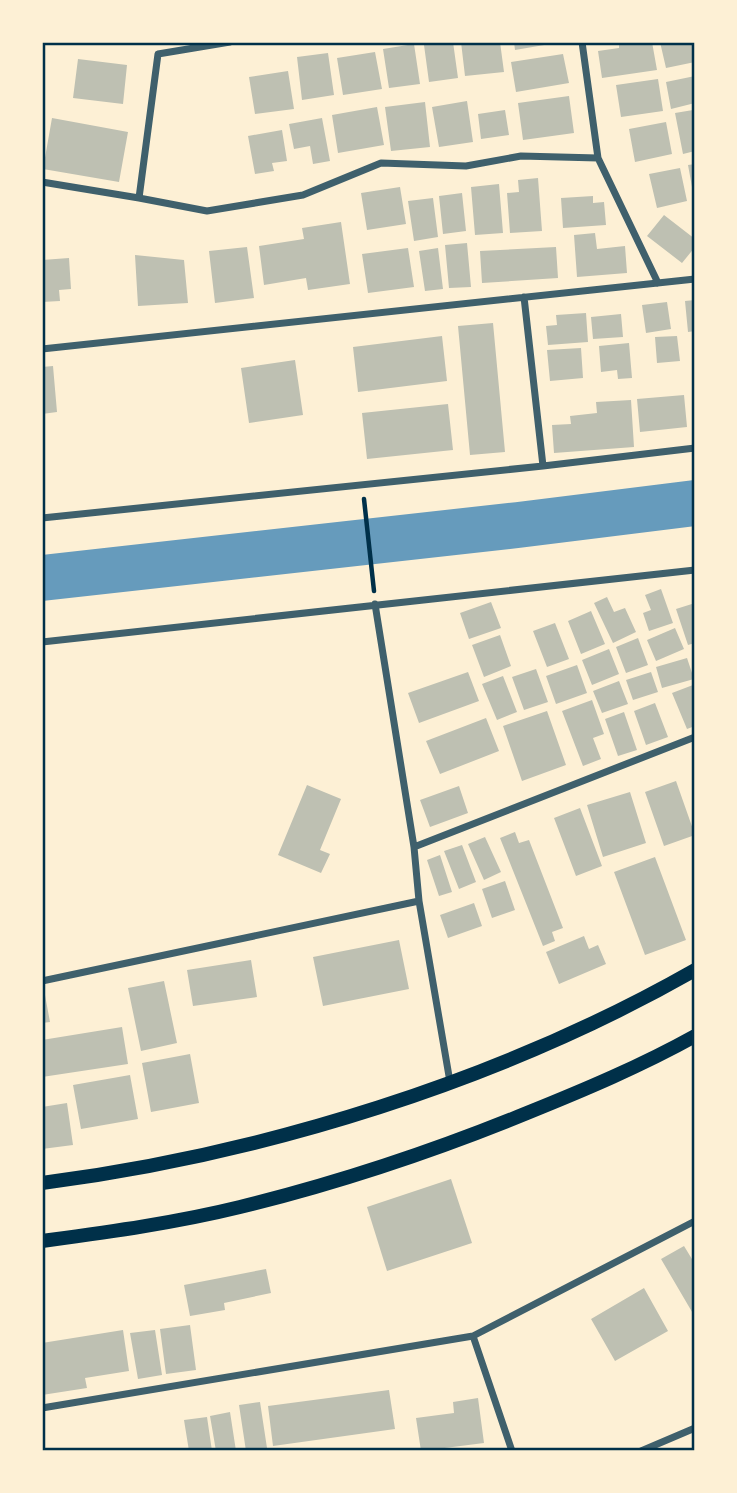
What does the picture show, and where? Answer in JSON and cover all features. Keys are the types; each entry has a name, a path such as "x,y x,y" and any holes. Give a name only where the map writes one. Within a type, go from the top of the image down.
{"main road":[{"path":"42,1183 221,1152 336,1120 450,1082 575,1031 695,970"},
{"path":"42,1241 239,1208 345,1178 470,1136 582,1091 695,1036"}],"street":[{"path":"139,198 158,54 230,42"},
{"path":"582,42 598,159 658,283"},
{"path":"42,183 207,211 303,195 381,163 467,166 521,156 598,159"},
{"path":"42,349 695,279"},
{"path":"524,297 543,466"},
{"path":"42,518 695,448"},
{"path":"42,642 695,570"},
{"path":"375,604 414,847 419,901 450,1082"},
{"path":"414,847 695,737"},
{"path":"42,981 419,901"},
{"path":"42,1408 473,1336 695,1221"},
{"path":"473,1336 512,1451"},
{"path":"642,1451 695,1428"}],"path":[{"path":"364,499 373,582"}],"building":[{"path":"453,42 458,78 429,82 424,45"},
{"path":"461,42 500,42 504,72 465,76"},
{"path":"514,42 556,42 556,43 515,50"},
{"path":"619,42 652,42 657,70 602,78 598,51 619,48"},
{"path":"660,42 695,42 695,62 666,68"},
{"path":"414,44 420,84 389,88 383,49"},
{"path":"375,52 382,89 343,95 337,58"},
{"path":"328,53 334,95 302,100 297,57"},
{"path":"563,54 569,83 516,92 511,62"},
{"path":"78,59 127,65 123,104 73,98"},
{"path":"288,71 294,109 255,114 249,77"},
{"path":"695,76 695,103 671,109 666,82"},
{"path":"658,79 663,111 621,117 616,85"},
{"path":"569,96 574,133 523,140 518,103"},
{"path":"467,101 473,142 439,147 432,107"},
{"path":"425,102 430,147 391,151 385,107"},
{"path":"377,107 384,145 338,153 332,115"},
{"path":"505,110 509,135 481,139 478,114"},
{"path":"693,110 695,151 683,154 675,113"},
{"path":"52,118 128,132 119,182 43,169"},
{"path":"322,118 330,161 313,164 310,146 294,149 289,124"},
{"path":"666,122 672,154 635,162 629,129"},
{"path":"282,130 287,161 272,163 274,171 255,174 248,136"},
{"path":"695,164 695,198 694,198 688,165"},
{"path":"680,168 687,201 657,208 649,174"},
{"path":"538,178 542,231 510,233 507,193 519,192 518,180"},
{"path":"499,184 503,233 475,235 471,187"},
{"path":"400,187 406,224 367,230 361,193"},
{"path":"462,193 466,231 443,234 439,196"},
{"path":"593,196 593,203 604,202 606,225 563,228 561,198"},
{"path":"433,198 438,237 414,241 408,201"},
{"path":"664,215 695,239 695,247 682,263 647,236"},
{"path":"341,222 350,284 308,290 306,278 264,285 259,246 304,239 302,228"},
{"path":"595,233 597,249 625,246 627,273 577,277 574,235"},
{"path":"467,243 471,287 449,288 445,245"},
{"path":"247,247 254,298 215,303 209,251"},
{"path":"556,247 558,278 482,283 480,251"},
{"path":"408,248 414,287 368,293 362,254"},
{"path":"438,248 443,289 425,291 419,251"},
{"path":"135,255 184,260 188,303 138,306"},
{"path":"69,258 71,289 59,290 60,301 42,302 42,260"},
{"path":"695,300 695,331 688,332 685,301"},
{"path":"667,302 671,329 646,333 642,305"},
{"path":"586,313 588,342 548,345 546,326 557,325 556,315"},
{"path":"621,314 623,337 593,339 591,317"},
{"path":"493,323 505,452 470,455 458,326"},
{"path":"442,336 447,381 358,392 353,347"},
{"path":"677,336 680,361 657,363 655,337"},
{"path":"629,343 632,378 618,379 617,370 601,372 599,346"},
{"path":"581,348 583,378 550,381 547,350"},
{"path":"295,360 303,415 249,423 241,368"},
{"path":"53,366 57,412 42,414 42,367"},
{"path":"684,395 687,427 640,432 637,399"},
{"path":"631,400 634,447 554,453 552,425 571,424 570,416 597,413 596,402"},
{"path":"448,404 453,450 367,459 362,413"},
{"path":"661,589 673,623 649,631 643,613 651,610 645,595"},
{"path":"607,597 614,612 625,608 636,632 613,643 594,603"},
{"path":"491,602 501,628 469,639 460,613"},
{"path":"695,603 695,643 688,645 676,609"},
{"path":"591,611 605,644 581,654 568,621"},
{"path":"555,623 569,659 547,667 533,631"},
{"path":"675,628 684,649 656,661 647,640"},
{"path":"500,635 511,666 484,677 472,645"},
{"path":"638,638 648,665 626,673 616,647"},
{"path":"609,649 619,674 592,685 582,660"},
{"path":"687,658 694,679 662,688 656,667"},
{"path":"577,665 587,693 556,704 546,676"},
{"path":"536,669 548,702 524,710 512,677"},
{"path":"468,672 479,701 419,723 408,693"},
{"path":"651,672 658,692 633,700 626,680"},
{"path":"503,676 517,712 497,720 482,684"},
{"path":"619,681 628,704 602,713 593,691"},
{"path":"693,685 695,726 687,729 672,693"},
{"path":"592,700 604,734 593,738 601,759 583,766 562,711"},
{"path":"655,703 668,737 646,745 634,711"},
{"path":"547,711 566,765 522,781 503,726"},
{"path":"624,712 637,750 618,756 605,719"},
{"path":"486,718 499,751 440,774 426,741"},
{"path":"676,781 695,835 664,846 645,792"},
{"path":"307,785 341,799 320,850 330,854 321,873 278,855"},
{"path":"459,786 468,813 430,827 420,800"},
{"path":"630,792 646,843 603,857 587,805"},
{"path":"580,808 602,866 576,876 554,818"},
{"path":"515,832 519,843 529,840 563,928 552,932 555,941 543,946 500,838"},
{"path":"485,837 501,872 484,880 468,844"},
{"path":"462,845 476,882 459,889 444,851"},
{"path":"440,855 452,892 439,896 427,860"},
{"path":"655,857 686,940 645,955 614,872"},
{"path":"505,881 515,910 492,918 482,889"},
{"path":"474,903 482,926 448,938 440,915"},
{"path":"584,936 589,949 598,945 606,964 559,984 546,952"},
{"path":"399,940 409,989 323,1006 313,957"},
{"path":"251,960 257,997 193,1006 187,970"},
{"path":"164,981 177,1043 141,1051 128,988"},
{"path":"42,995 45,995 50,1022 42,1023"},
{"path":"122,1027 128,1064 42,1077 42,1040"},
{"path":"190,1054 199,1103 151,1112 142,1063"},
{"path":"130,1075 138,1119 81,1129 73,1085"},
{"path":"67,1103 73,1145 42,1149 42,1107"},
{"path":"451,1179 472,1243 387,1271 367,1207"},
{"path":"684,1246 695,1264 695,1317 661,1259"},
{"path":"266,1269 271,1293 224,1303 225,1310 190,1316 184,1285"},
{"path":"644,1288 668,1331 615,1361 591,1319"},
{"path":"190,1325 196,1370 166,1374 160,1329"},
{"path":"123,1330 129,1371 85,1378 87,1388 42,1395 42,1343"},
{"path":"155,1330 162,1375 138,1379 130,1333"},
{"path":"389,1390 395,1429 273,1446 268,1406"},
{"path":"478,1398 484,1443 421,1451 416,1418 454,1413 453,1402"},
{"path":"260,1402 267,1448 246,1451 239,1405"},
{"path":"230,1412 236,1451 216,1451 210,1416"},
{"path":"207,1417 212,1451 189,1451 184,1420"}],"waterway":[{"path":"42,578 695,503"}]}
